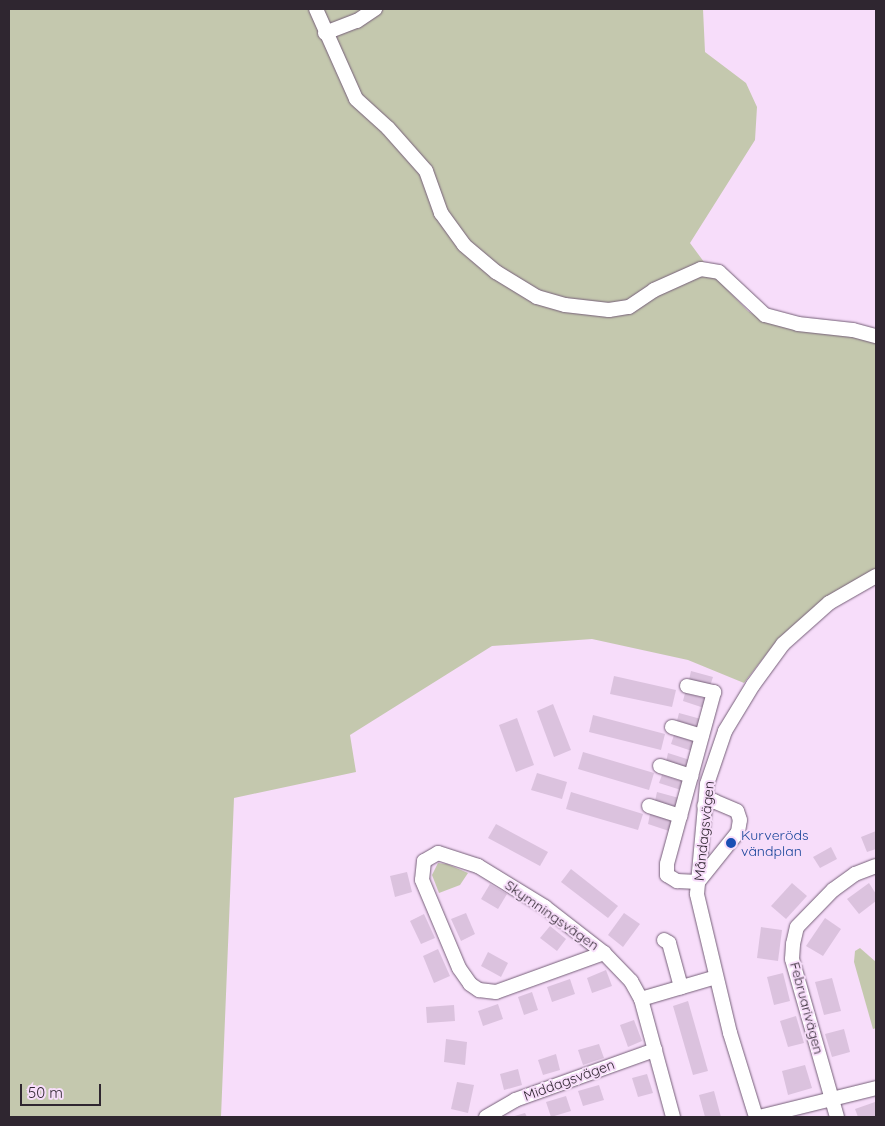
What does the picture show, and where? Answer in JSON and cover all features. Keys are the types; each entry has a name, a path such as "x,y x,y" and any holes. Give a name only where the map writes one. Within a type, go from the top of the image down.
{"street":[{"path":"316,9 325,33 356,99 388,128 426,171 440,212 464,245 496,272 537,297 565,305 609,310 629,307 663,286 701,270 718,272 766,315 798,324 876,336"},
{"path":"325,33 357,22 375,9"},
{"name":"Måndagsvägen","path":"757,1117 716,977 700,911 698,882 707,784 725,731 752,685 783,644 816,614 876,576"},
{"path":"687,686 714,692 667,864 667,875 677,881 698,882 738,832 740,820 737,811 726,803 714,801 704,806"},
{"path":"672,728 702,736"},
{"path":"660,766 691,776"},
{"path":"649,806 680,816"},
{"name":"Skymningsvägen","path":"604,953 496,992 479,990 460,968 422,880 424,862 438,853 478,866 545,907 604,953 631,981 641,999"},
{"name":"Februarivägen","path":"836,1117 792,959 793,944 797,927 833,890 855,874 876,866"},
{"path":"664,940 669,943 681,987"},
{"path":"673,1117 641,999 716,977"},
{"name":"Middagsvägen","path":"486,1117 515,1100 655,1050"},
{"path":"757,1117 876,1088"}],"green space":[{"path":"9,9 703,9 705,52 746,83 757,107 755,140 690,243 715,277 748,311 763,320 876,341 876,569 812,609 778,639 744,683 688,660 592,639 492,646 350,735 356,772 234,798 221,1117 9,1117"},
{"path":"438,863 447,864 468,873 460,885 439,893 432,875"},
{"path":"860,948 876,962 876,1028 873,1029 854,962 855,951"}],"building":[{"path":"691,671 713,677 710,686 689,680"},
{"path":"614,676 676,690 672,707 610,694"},
{"path":"685,693 707,699 704,708 683,701"},
{"path":"553,704 571,750 554,757 537,711"},
{"path":"679,713 701,719 699,727 677,721"},
{"path":"593,715 665,734 661,750 589,732"},
{"path":"517,718 534,765 516,772 499,725"},
{"path":"674,735 695,742 692,751 671,744"},
{"path":"583,752 654,773 649,790 578,769"},
{"path":"668,753 690,760 687,769 666,762"},
{"path":"537,773 567,782 562,799 531,790"},
{"path":"662,775 684,782 681,790 659,783"},
{"path":"571,792 643,814 638,830 566,809"},
{"path":"657,792 679,798 677,807 655,801"},
{"path":"650,814 672,821 669,831 648,824"},
{"path":"496,824 548,852 540,866 488,838"},
{"path":"876,831 876,849 867,852 861,837"},
{"path":"831,847 837,859 820,868 813,857"},
{"path":"571,869 618,906 608,918 561,882"},
{"path":"407,872 412,892 395,897 390,876"},
{"path":"792,883 807,896 786,919 771,906"},
{"path":"869,883 876,894 876,901 859,914 847,899"},
{"path":"490,884 507,894 498,909 481,899"},
{"path":"466,913 475,934 461,941 451,919"},
{"path":"624,913 640,924 623,947 608,935"},
{"path":"424,914 435,938 421,944 410,921"},
{"path":"825,918 841,929 823,956 806,946"},
{"path":"550,926 566,939 557,951 540,938"},
{"path":"761,927 782,930 778,961 757,958"},
{"path":"438,949 450,976 434,983 423,956"},
{"path":"488,952 508,963 501,977 481,966"},
{"path":"606,970 612,986 592,993 587,978"},
{"path":"783,973 790,1001 774,1005 767,977"},
{"path":"832,978 841,1011 824,1015 815,982"},
{"path":"570,979 575,994 552,1002 547,987"},
{"path":"532,992 538,1010 524,1015 518,997"},
{"path":"688,1001 708,1071 693,1075 673,1006"},
{"path":"498,1004 503,1019 483,1026 478,1011"},
{"path":"454,1005 455,1021 427,1023 426,1007"},
{"path":"796,1016 804,1043 788,1047 780,1021"},
{"path":"634,1020 642,1041 628,1047 620,1025"},
{"path":"844,1029 850,1052 832,1057 825,1034"},
{"path":"446,1039 467,1042 465,1065 444,1062"},
{"path":"599,1044 604,1058 583,1065 578,1050"},
{"path":"556,1054 560,1070 543,1075 538,1060"},
{"path":"805,1065 812,1088 788,1095 782,1071"},
{"path":"518,1069 522,1085 504,1090 500,1074"},
{"path":"647,1074 653,1093 638,1097 632,1078"},
{"path":"457,1082 474,1085 468,1113 451,1109"},
{"path":"599,1085 604,1100 583,1106 578,1091"},
{"path":"714,1091 721,1117 705,1117 699,1095"},
{"path":"566,1096 571,1111 551,1117 546,1102"},
{"path":"875,1102 876,1117 858,1117 855,1109"},
{"path":"525,1113 527,1117 511,1117"}],"place":[{"name":"Kurveröds vändplan","path":"731,843"}]}
